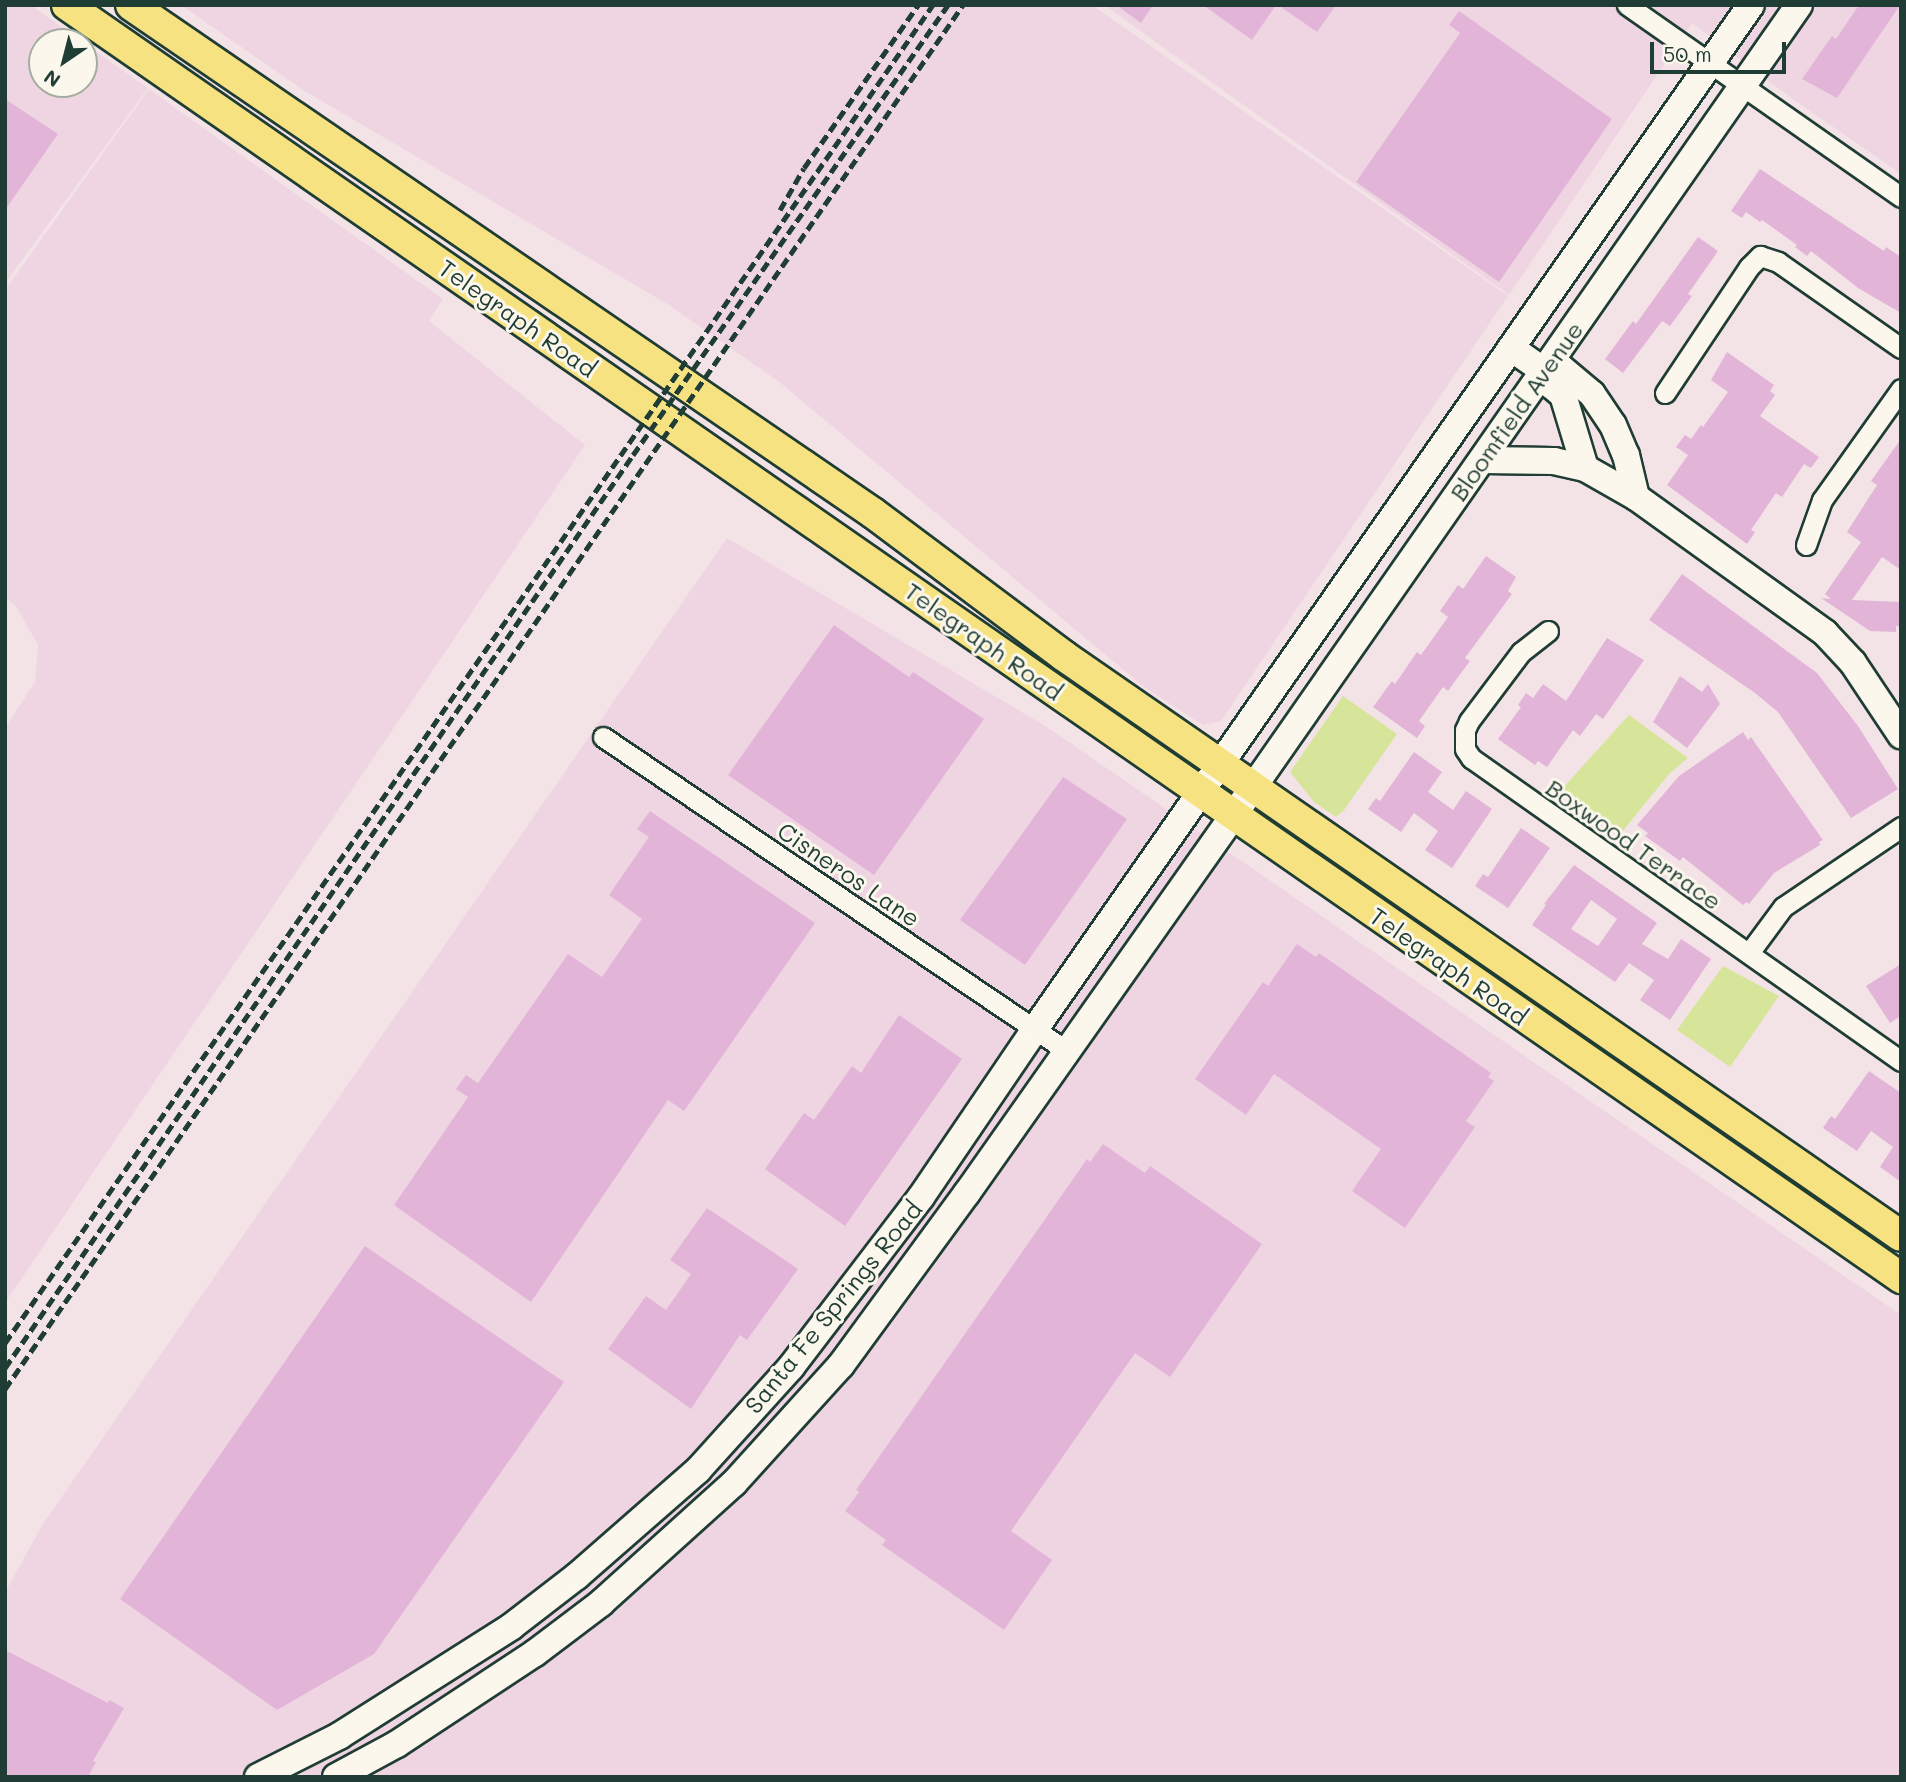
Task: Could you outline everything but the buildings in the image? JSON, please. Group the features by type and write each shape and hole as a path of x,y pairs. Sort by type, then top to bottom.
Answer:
{"main road":[{"name":"Telegraph Road","path":"67,5 1233,817 1901,1278"},
{"name":"Telegraph Road","path":"131,5 873,513 1063,656 1901,1236"},
{"name":"Bloomfield Avenue","path":"1220,765 1751,5"},
{"name":"Bloomfield Avenue","path":"1233,817 1799,5"},
{"path":"1511,348 1544,371 1551,385 1563,395 1585,468"},
{"path":"1544,371 1561,368 1592,394 1613,425 1626,455 1636,497"},
{"path":"1483,460 1554,461 1585,468 1636,497 1825,633 1853,663 1901,735"},
{"name":"Santa Fe Springs Road","path":"258,1777 339,1736 512,1626 577,1576 698,1470 791,1367 869,1269 1220,765"},
{"name":"Santa Fe Springs Road","path":"336,1777 397,1744 535,1653 610,1595 734,1483 841,1365 1233,817"}],"street":[{"path":"1627,5 1901,197"},
{"path":"1665,393 1749,267 1760,256 1778,262 1901,348"},
{"path":"1806,545 1822,500 1901,389"},
{"name":"Boxwood Terrace","path":"1548,631 1521,652 1469,721 1465,730 1465,750 1471,758 1901,1061"},
{"name":"Cisneros Lane","path":"603,737 1067,1051"},
{"path":"1749,953 1783,907 1901,827"}],"shaded area":[{"path":"5,5 31,5 63,28 28,28 28,98 98,98 98,53 148,88 5,283"},
{"path":"181,5 1092,5 1508,296 1221,721 1203,725 1144,687 778,381 669,305 303,90"},
{"path":"1104,5 1901,5 1901,174 1794,100 1692,23 1509,295"},
{"path":"149,89 443,299 429,321 585,445 5,1303 5,728 35,682 38,645 16,606 5,598 5,290"},
{"path":"727,538 1047,727 1901,1315 1901,1777 5,1777 5,1592 43,1524"}],"green space":[{"path":"1343,696 1397,734 1344,810 1336,817 1314,802 1290,772"},
{"path":"1629,715 1688,758 1670,773 1621,833 1561,790"},
{"path":"1723,966 1779,996 1730,1067 1677,1030"}],"railway":[{"path":"780,210 804,168 918,5"},
{"path":"5,1343 933,5"},
{"path":"5,1368 633,455 948,5"},
{"path":"5,1389 963,5"}]}
